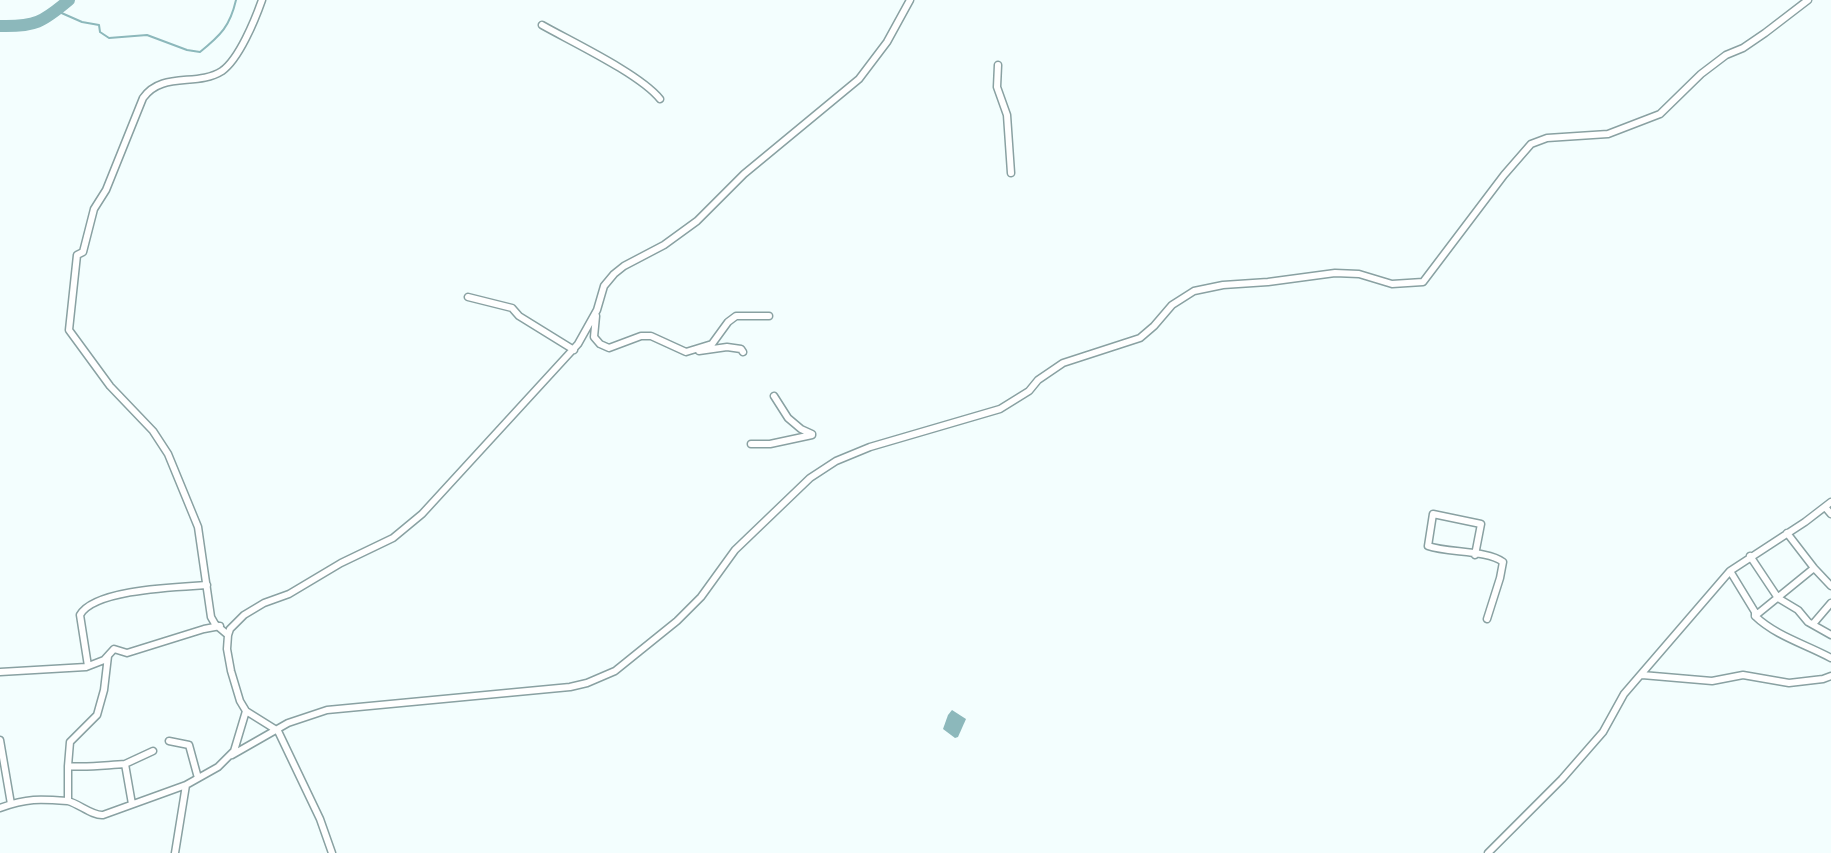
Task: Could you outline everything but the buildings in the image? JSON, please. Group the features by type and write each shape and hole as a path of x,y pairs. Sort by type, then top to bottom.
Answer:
{"street":[{"path":"228,635 220,626 215,624 211,616 198,527 168,454 152,431 110,386 77,344 69,330 72,316 71,299 77,272 77,255 83,252 94,209 106,190 143,98 149,90 160,84 174,80 207,78 222,71 235,56 262,0"},
{"path":"769,316 736,316 728,322 712,344 686,352 651,336 641,336 609,348 600,344 594,337 597,310 604,286 614,274 624,266 664,245 697,221 744,174 859,79 887,42 910,0"},
{"path":"0,808 27,800 68,801 100,816 186,785 218,767 232,755 276,729 328,710 570,687 600,679 615,671 678,621 701,597 735,550 810,478 836,461 870,447 1000,409 1029,391 1038,380 1063,363 1140,338 1154,326 1177,300 1198,289 1335,273 1359,274 1392,284 1423,282 1492,189 1531,144 1547,138 1608,134 1660,114 1701,74 1726,55 1743,48 1765,33 1808,0"},
{"path":"542,25 621,70 655,92 660,99"},
{"path":"998,65 997,87 1008,115 1011,173"},
{"path":"468,297 512,308 526,321 574,350"},
{"path":"332,853 317,812 276,729 246,711 235,689 227,649 230,628 244,615 264,603 289,594 341,563 393,538 404,530 442,494 473,456 525,405 574,350 597,310"},
{"path":"693,350 727,347 741,349 743,352"},
{"path":"751,444 770,444 812,435 788,418 774,396"},
{"path":"1488,853 1562,778 1604,732 1621,698 1730,571 1831,502"},
{"path":"1825,507 1831,514"},
{"path":"1475,555 1481,524 1433,514 1428,546 1475,555 1496,558 1503,562 1487,619"},
{"path":"1787,533 1814,568 1831,586"},
{"path":"1750,556 1778,598 1831,635"},
{"path":"1755,616 1814,568"},
{"path":"1730,571 1755,612 1755,616 1773,630 1831,658"},
{"path":"88,666 80,615 83,610 103,598 152,589 207,585"},
{"path":"1813,624 1831,603"},
{"path":"0,672 88,666 104,660 114,649 127,653 204,629 220,626"},
{"path":"68,801 68,766 72,740 91,723 97,714 104,690 108,656"},
{"path":"1642,675 1709,681 1743,675 1789,682 1823,679 1831,676"},
{"path":"232,755 246,711"},
{"path":"0,740 11,804"},
{"path":"169,741 189,746 198,778"},
{"path":"68,766 86,768 97,765 126,764 153,751"},
{"path":"126,764 132,804"},
{"path":"175,853 186,785"}],"water":[{"path":"952,710 966,719 958,737 955,738 943,729"}],"waterway":[{"path":"0,26 38,22 69,0"},
{"path":"57,11 82,22 99,25 100,32 109,38 147,35 187,50 200,52 224,29 231,17 236,0"}]}
